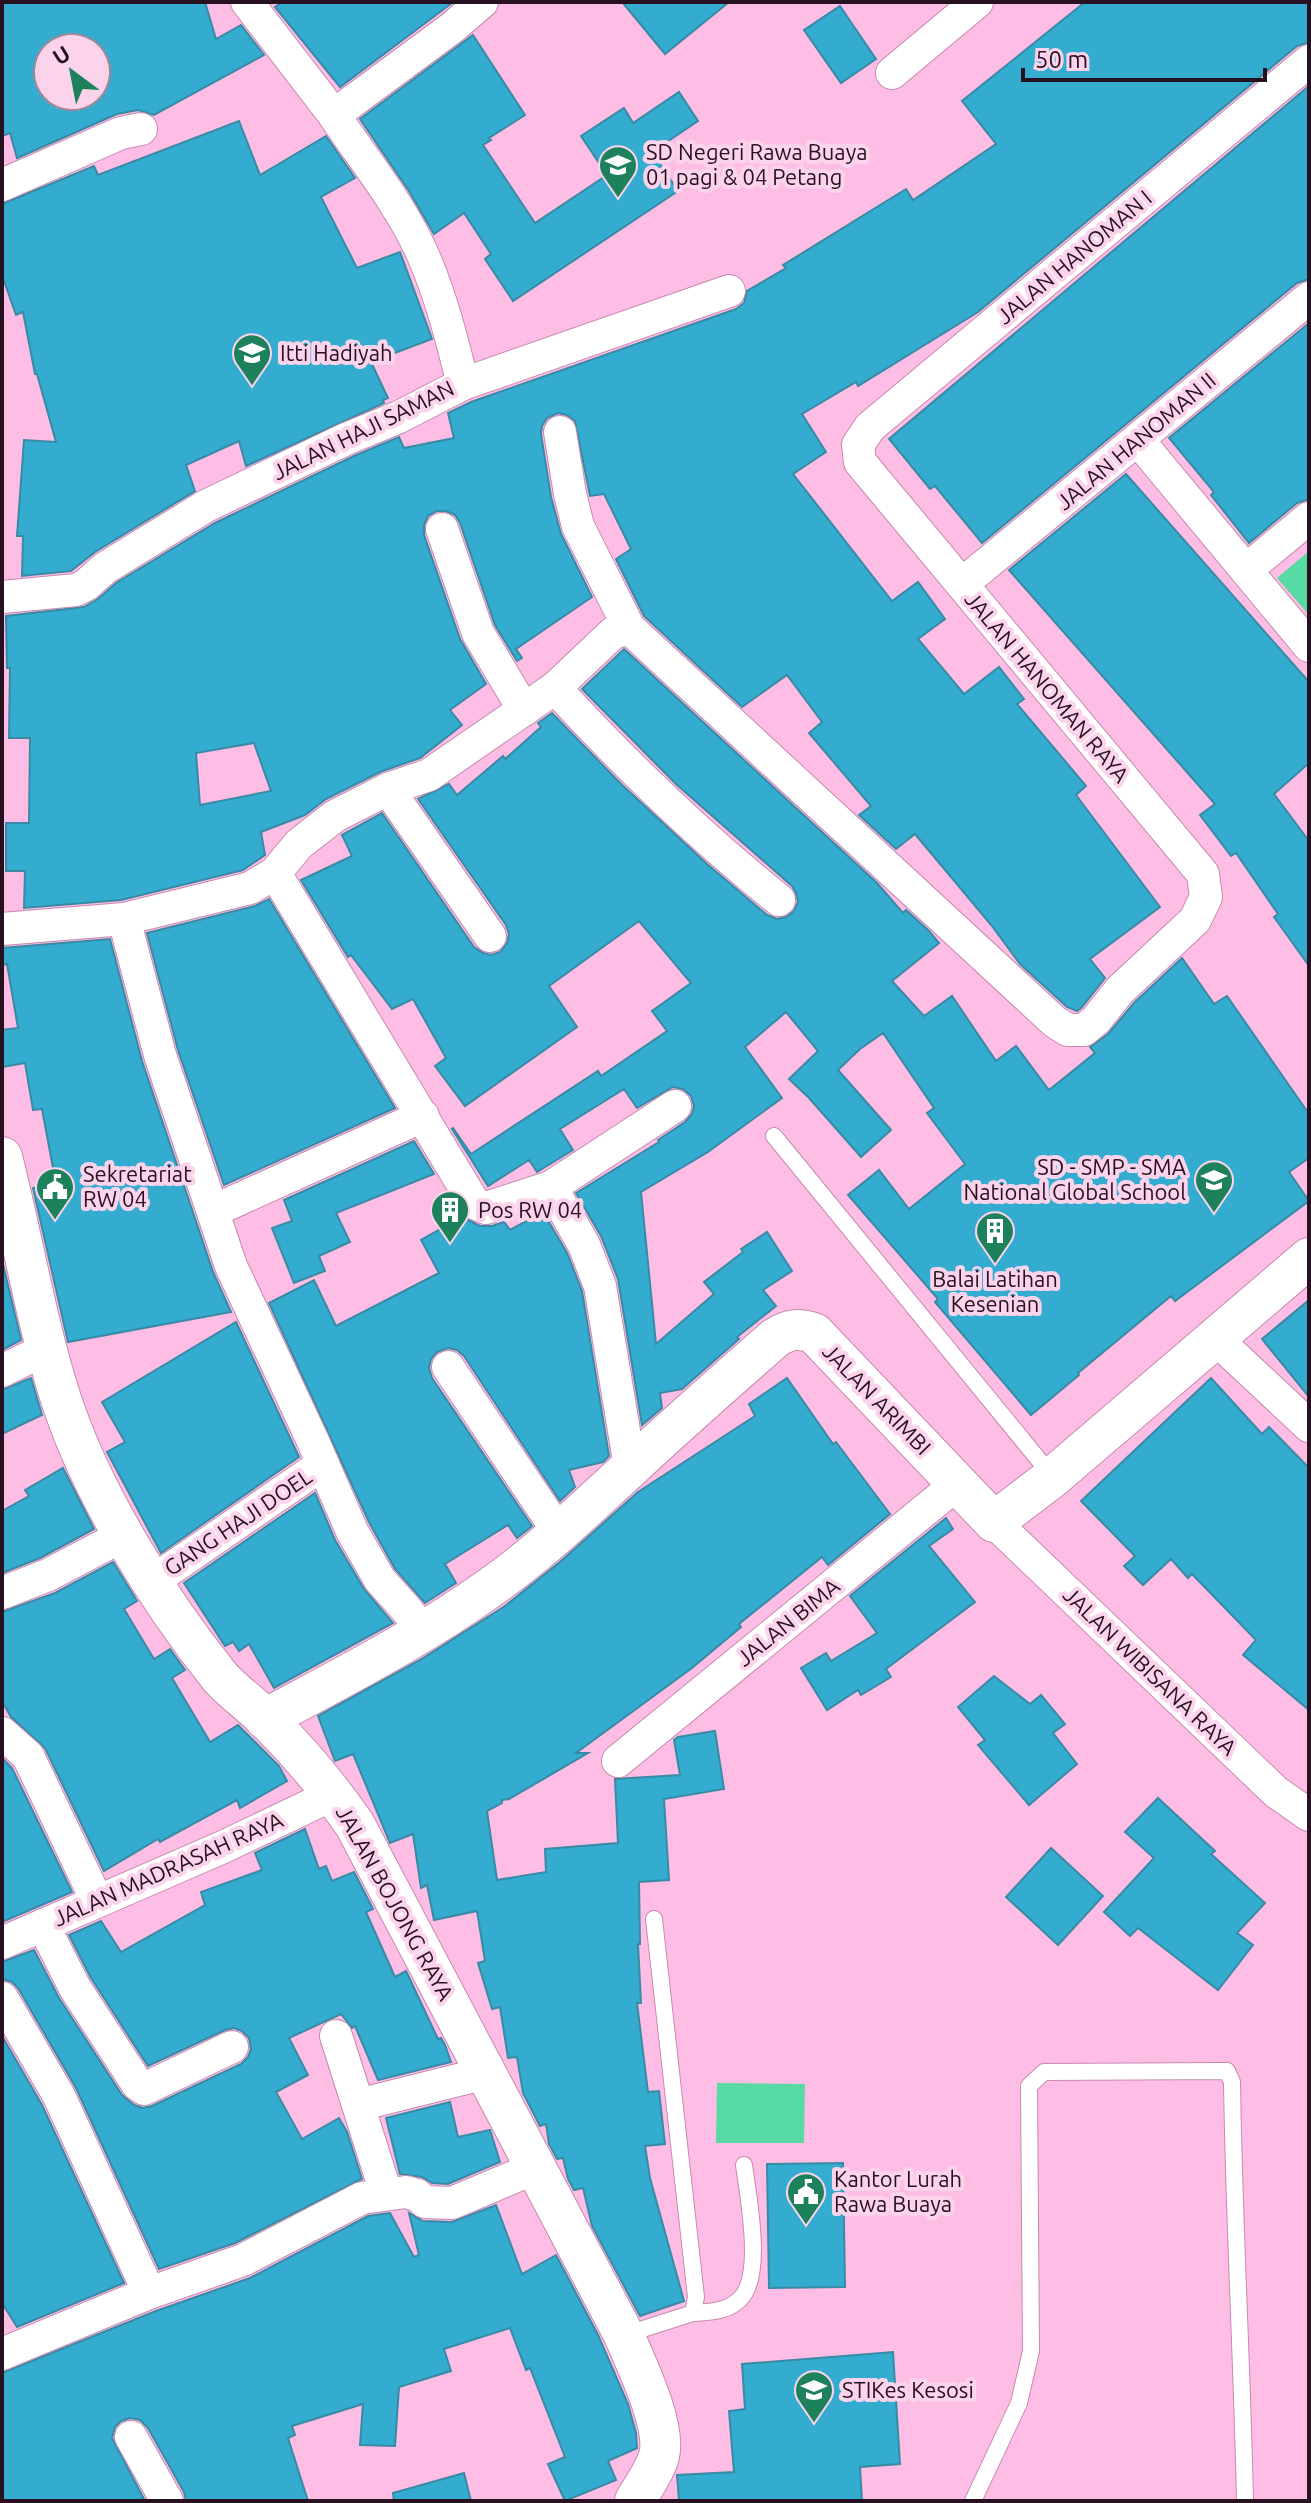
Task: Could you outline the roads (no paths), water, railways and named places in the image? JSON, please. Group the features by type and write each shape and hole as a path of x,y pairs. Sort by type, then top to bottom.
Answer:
{"street":[{"name":"JALAN HAJI SAMAN","path":"2,597 76,590 105,568 206,506 463,384 448,323 423,253 334,115 247,2"},
{"path":"892,73 977,2"},
{"path":"334,115 475,4"},
{"name":"JALAN HANOMAN I","path":"860,462 858,445 870,427 1309,61"},
{"path":"2,185 121,133 141,129"},
{"path":"463,384 729,291"},
{"name":"JALAN HANOMAN II","path":"962,584 1309,298"},
{"path":"2,929 124,919 250,888 275,873 299,844 335,816 388,789 429,775 555,688 613,633 629,628 578,526 560,432"},
{"path":"1138,440 1309,646"},
{"name":"JALAN HANOMAN RAYA","path":"629,628 1055,1022 1068,1030 1084,1030 1120,990 1195,920 1206,897 1203,874 860,462"},
{"path":"1246,570 1309,518"},
{"path":"442,529 478,633 524,710"},
{"path":"555,688 606,743 704,838 779,900"},
{"path":"388,789 490,936"},
{"path":"275,873 474,1203 486,1208 551,1187 675,1106"},
{"path":"124,919 160,1055 231,1266 369,1563 423,1632"},
{"path":"213,1211 423,1116"},
{"name":"JALAN BOJONG RAYA","path":"2,1157 60,1394 84,1457 124,1535 174,1615 222,1680 265,1719 334,1794 355,1825 624,2335 650,2396 658,2425 660,2455 635,2501"},
{"path":"551,1187 584,1245 600,1286 630,1467"},
{"path":"994,1522 1053,1477 1309,1258"},
{"name":"JALAN ARIMBI","path":"265,1719 349,1676 492,1586 560,1534 630,1467 786,1331 800,1328 814,1333 994,1522"},
{"path":"1216,1339 1309,1426"},
{"path":"2,1371 48,1348"},
{"path":"448,1367 560,1534"},
{"name":"GANG HAJI DOEL","path":"153,1581 323,1464"},
{"name":"JALAN BIMA","path":"618,1761 957,1484"},
{"name":"JALAN WIBISANA RAYA","path":"994,1522 1276,1792 1309,1815"},
{"path":"2,1593 48,1575 124,1535"},
{"path":"2,1733 28,1756 97,1901"},
{"name":"JALAN MADRASAH RAYA","path":"2,1943 223,1847 334,1794"},
{"path":"43,1925 81,1998 138,2085 144,2089 232,2047"},
{"path":"2,1998 59,2096 149,2293"},
{"path":"336,2036 386,2193"},
{"path":"358,2105 486,2073"},
{"path":"2,2354 149,2293 243,2260 362,2198 406,2192 417,2195 425,2202 452,2203 535,2168"},
{"path":"131,2437 167,2501"}],"lane":[{"path":"774,1136 1053,1477"},
{"path":"654,1919 694,2270 696,2297 693,2313"},
{"path":"973,2501 1019,2403 1031,2351 1029,2086 1044,2072 1105,2071 1227,2071 1232,2082 1245,2501"},
{"path":"624,2335 693,2313 715,2311 730,2306 742,2297 752,2276 744,2165"}],"place":[{"name":"SD Negeri Rawa Buaya 01 pagi & 04 Petang","path":"618,199"},
{"name":"Itti Hadiyah","path":"252,387"},
{"name":"SD - SMP - SMA National Global School","path":"1214,1214"},
{"name":"Sekretariat RW 04","path":"55,1221"},
{"name":"Pos RW 04","path":"450,1244"},
{"name":"Balai Latihan Kesenian","path":"995,1265"},
{"name":"Kantor Lurah Rawa Buaya","path":"806,2226"},
{"name":"STIKes Kesosi","path":"814,2424"}]}
